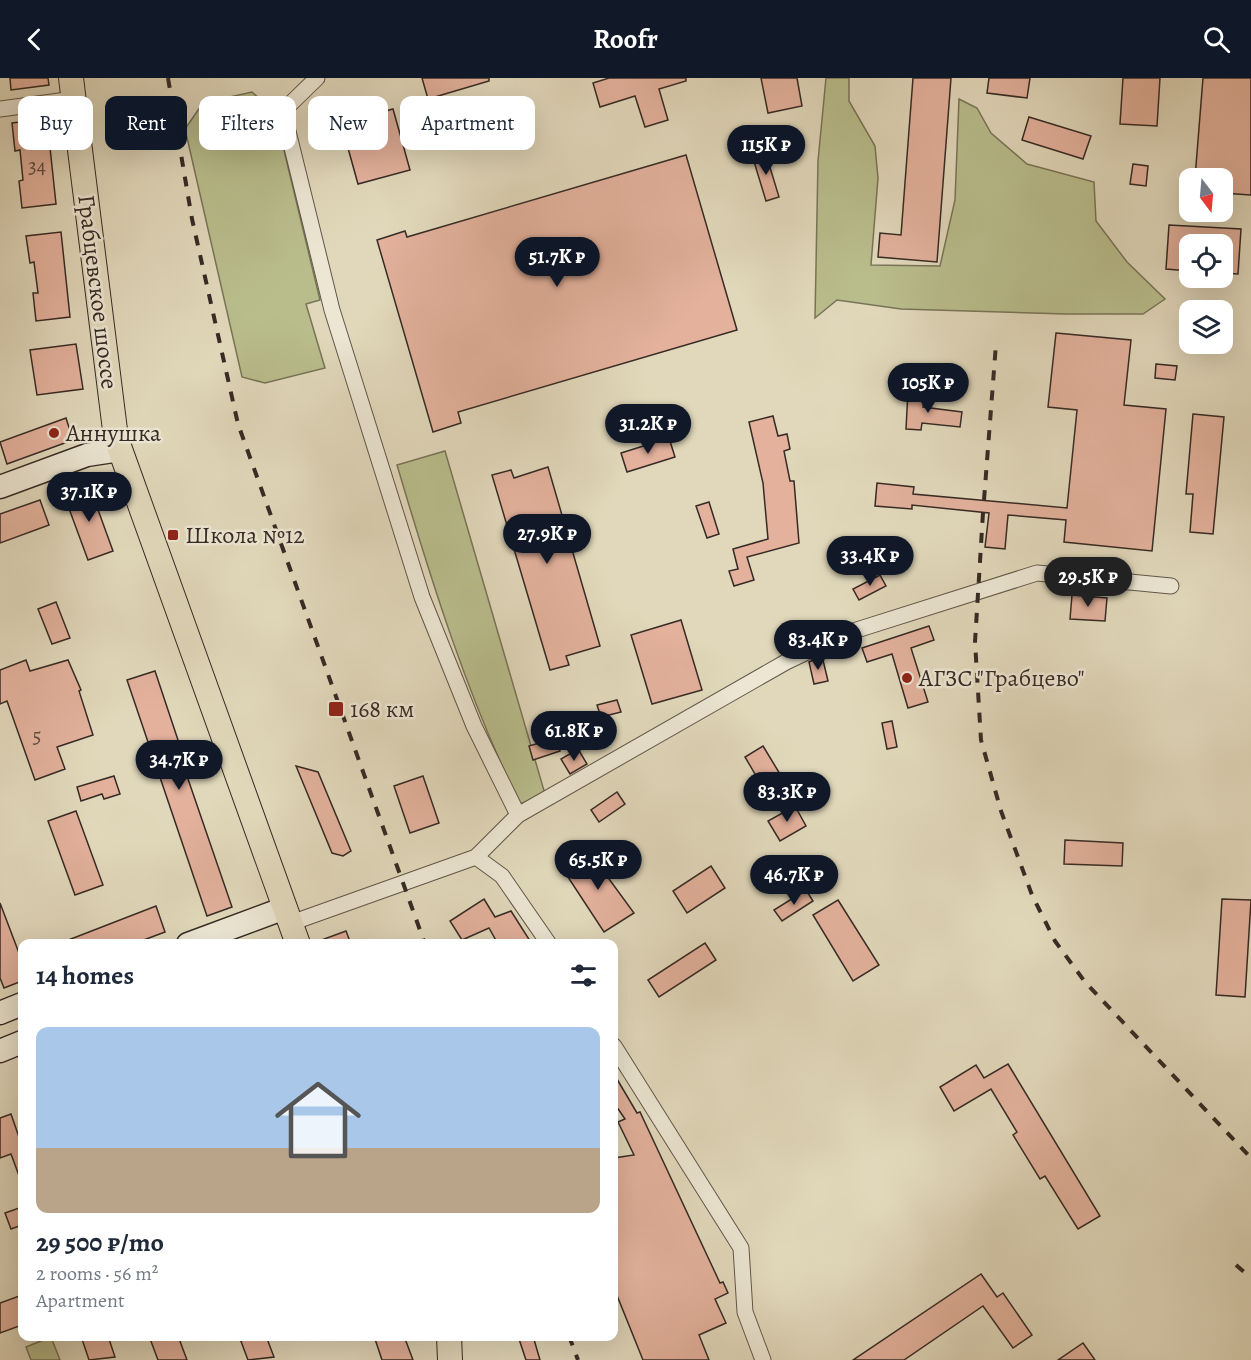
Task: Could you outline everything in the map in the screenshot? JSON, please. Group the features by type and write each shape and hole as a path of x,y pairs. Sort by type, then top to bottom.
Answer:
{"main road":[{"name":"Грабцевское шоссе","path":"72,88 120,450 292,932"},
{"path":"448,1341 450,1360"}],"street":[{"path":"317,78 283,111 332,310 422,597 474,726 518,815"},
{"path":"0,109 72,88"},
{"path":"0,487 87,455 120,450"},
{"path":"231,939 292,932 476,857 518,815 786,662 844,634 1037,573 1171,586"},
{"path":"476,857 502,876 546,939"},
{"path":"0,1013 18,1006"},
{"path":"0,1051 18,1044"},
{"path":"618,1052 741,1248 745,1312 763,1360"}],"green space":[{"path":"826,78 849,78 849,101 875,146 878,178 871,265 940,266 955,200 959,99 977,108 991,133 1027,164 1094,182 1096,221 1127,262 1165,299 1143,314 901,309 837,300 815,318 818,161"},
{"path":"252,92 256,96 234,96"},
{"path":"199,109 199,150 284,150 320,300 306,304 325,368 265,383 242,377 187,138 187,126"},
{"path":"445,451 545,794 520,804 483,722 451,637 397,465"},
{"path":"41,1341 53,1341 60,1360 31,1360 26,1347"}],"building":[{"path":"10,78 48,78 49,85 11,90"},
{"path":"422,78 489,78 489,81 438,96 427,96"},
{"path":"609,78 686,78 686,81 659,89 668,120 645,127 635,96 600,107 593,83"},
{"path":"761,78 797,78 802,106 768,113"},
{"path":"913,78 951,78 937,262 878,257 880,233 901,235"},
{"path":"989,78 1030,78 1027,98 987,93"},
{"path":"1123,78 1160,78 1157,126 1120,124"},
{"path":"1203,78 1251,78 1251,195 1233,194 1233,168 1196,168"},
{"path":"393,109 400,134 400,150 404,150 410,170 358,184 349,150 388,150 388,110"},
{"path":"1029,117 1091,136 1083,159 1022,140"},
{"path":"18,122 18,150 20,150 15,151 12,123"},
{"path":"20,150 50,150 56,204 22,208 19,181 23,180"},
{"path":"765,151 779,197 766,201 752,155"},
{"path":"686,155 737,330 458,412 461,423 433,432 377,240 405,231 407,237"},
{"path":"1133,164 1148,166 1146,186 1130,184"},
{"path":"1169,225 1241,229 1238,274 1233,274 1233,234 1179,234 1179,270 1166,269"},
{"path":"61,232 70,317 36,321 33,293 38,293 34,262 30,263 26,236"},
{"path":"1056,333 1131,340 1124,405 1166,409 1152,551 1064,542 1066,520 1008,515 1005,549 985,547 989,513 912,505 912,509 875,506 877,483 914,487 913,494 1067,508 1077,410 1048,407"},
{"path":"76,344 83,389 37,395 30,350"},
{"path":"1156,364 1177,366 1175,380 1155,378"},
{"path":"908,391 924,392 923,407 962,412 960,427 922,423 921,430 906,429"},
{"path":"1193,414 1224,417 1213,534 1190,532 1193,494 1186,494"},
{"path":"773,416 778,436 787,434 790,449 784,451 790,481 794,481 799,543 747,557 754,580 734,586 729,571 738,569 733,549 768,539 763,483 749,422"},
{"path":"66,418 73,440 7,464 0,442"},
{"path":"669,438 675,457 627,472 621,453"},
{"path":"548,467 600,646 566,656 569,665 550,670 492,475 511,470 514,478"},
{"path":"89,485 113,551 88,560 64,495"},
{"path":"40,500 49,525 0,543 0,514"},
{"path":"709,502 719,534 707,538 696,506"},
{"path":"880,575 886,586 859,600 853,589"},
{"path":"1072,595 1107,598 1105,621 1070,619"},
{"path":"56,602 70,638 52,644 38,609"},
{"path":"681,620 702,690 652,704 631,635"},
{"path":"929,626 934,640 911,648 928,702 908,708 892,654 867,662 862,648"},
{"path":"822,656 828,681 814,684 809,662"},
{"path":"26,660 30,671 68,660 81,690 79,691 93,735 57,747 65,769 35,780 7,701 0,704 0,670"},
{"path":"155,671 180,746 177,747 232,907 207,916 127,680"},
{"path":"617,700 621,712 601,717 597,705"},
{"path":"892,721 897,747 887,749 882,723"},
{"path":"556,738 560,751 533,760 529,746"},
{"path":"763,746 783,779 765,791 745,757"},
{"path":"578,749 587,764 570,774 561,759"},
{"path":"296,766 318,772 351,851 343,856 332,853"},
{"path":"114,776 120,794 104,799 102,794 81,801 77,787"},
{"path":"423,776 439,823 410,833 394,786"},
{"path":"617,792 625,804 599,822 591,810"},
{"path":"795,806 806,826 780,841 768,821"},
{"path":"76,811 103,885 75,895 48,821"},
{"path":"1065,840 1123,843 1122,866 1064,864"},
{"path":"592,849 603,867 601,868 634,913 604,932 562,868"},
{"path":"711,866 725,888 687,913 673,891"},
{"path":"806,890 813,901 782,921 774,910"},
{"path":"484,899 495,917 511,911 529,939 495,939 489,928 461,939 450,921"},
{"path":"1222,899 1251,900 1245,997 1216,995"},
{"path":"838,900 879,965 853,981 813,915"},
{"path":"0,903 18,950 18,983 4,988 0,978"},
{"path":"156,906 165,932 146,939 71,939"},
{"path":"346,931 349,939 324,939"},
{"path":"705,943 716,960 659,997 648,980"},
{"path":"1008,1064 1100,1216 1078,1229 1045,1176 1040,1179 1013,1135 1017,1132 991,1089 954,1111 940,1087 976,1065 984,1078"},
{"path":"618,1081 637,1113 640,1112 720,1283 723,1282 728,1293 715,1299 726,1323 699,1335 709,1360 643,1360 618,1298 618,1157 634,1155 618,1122 625,1119 618,1109"},
{"path":"11,1114 18,1134 18,1173 11,1154 0,1158 0,1118"},
{"path":"18,1208 18,1226 11,1229 5,1213"},
{"path":"981,1274 997,1297 1003,1293 1032,1335 1013,1348 983,1306 904,1360 853,1360"},
{"path":"18,1296 18,1326 0,1333 0,1303"},
{"path":"83,1341 110,1341 115,1357 89,1360"},
{"path":"151,1341 180,1341 187,1360 158,1360"},
{"path":"241,1341 268,1341 274,1357 248,1360"},
{"path":"376,1341 406,1341 413,1360 382,1360"},
{"path":"520,1341 534,1341 540,1360 526,1360"},
{"path":"1083,1343 1095,1360 1058,1360"}],"railway":[{"path":"168,78 192,219 238,424 423,939"},
{"path":"984,500 996,344"},
{"path":"983,513 975,642 981,740 1001,811 1032,895 1055,941 1085,982 1251,1158"},
{"path":"1236,1265 1251,1278"},
{"path":"571,1341 578,1360"}],"place":[{"name":"Аннушка","path":"54,433"},
{"name":"Школа №12","path":"173,535"},
{"name":"АГЗС \"Грабцево\"","path":"907,678"},
{"name":"168 км","path":"336,709"}]}
